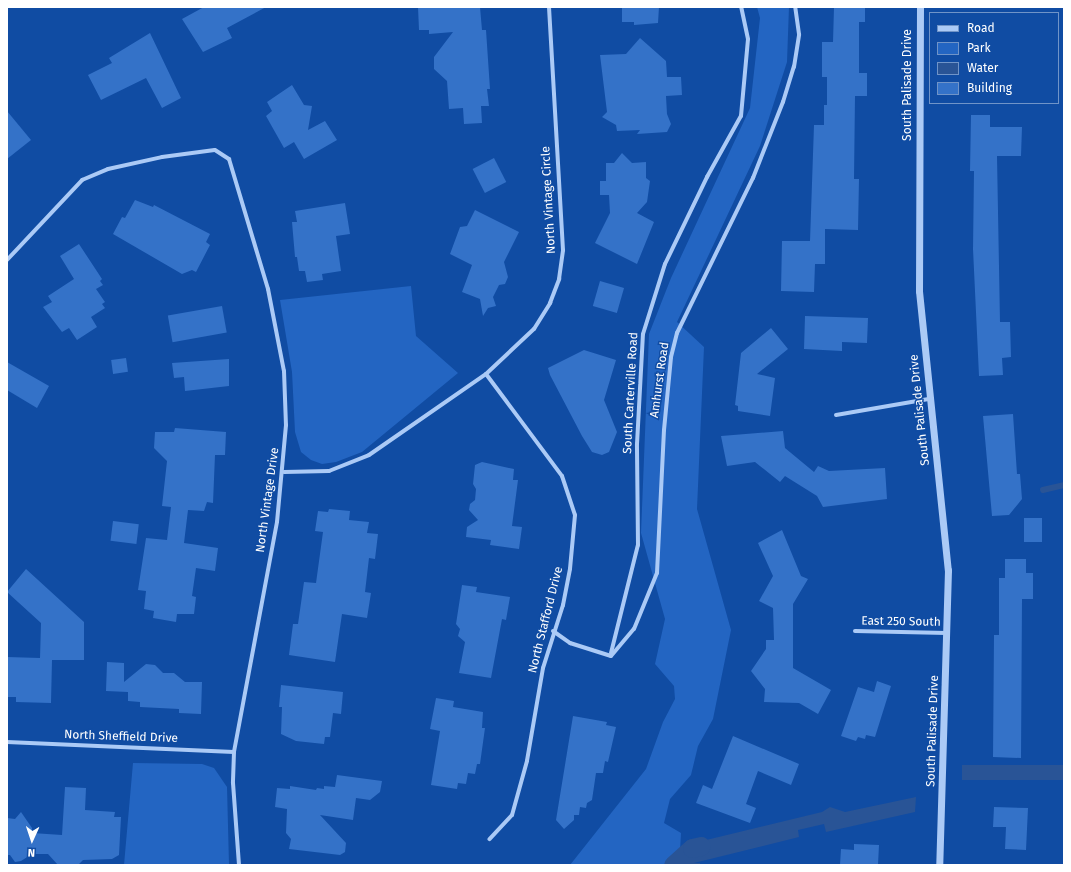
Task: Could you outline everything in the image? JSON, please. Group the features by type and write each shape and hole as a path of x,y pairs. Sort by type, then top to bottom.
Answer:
{"street":[{"name":"North Vintage Circle","path":"284,472 329,471 369,455 486,374 534,329 550,304 559,279 563,250 549,7"},
{"name":"South Carterville Road","path":"610,656 638,545 637,444 642,334 666,264 708,177 741,116 748,39 741,7"},
{"name":"Amhurst Road","path":"610,656 634,629 657,573 664,430 671,357 677,333 753,178 783,102 794,68 799,34 795,7"},
{"name":"South Palisade Drive","path":"920,7 919,276 929,399 948,570 948,633 939,865"},
{"name":"North Vintage Drive","path":"7,260 82,180 108,169 162,157 215,150 229,159 268,289 284,371 286,425 284,472 277,522 234,752 233,784 239,865"},
{"name":"North Stafford Drive","path":"486,374 562,476 574,515 570,569 563,605 553,631 543,668 527,761 512,815 490,839"},
{"path":"836,415 929,399"},
{"path":"553,631 570,643 610,656"},
{"name":"East 250 South","path":"855,631 948,633"},
{"name":"North Sheffield Drive","path":"7,742 234,752"}],"green space":[{"path":"757,7 789,7 787,62 760,146 677,322 704,347 697,509 731,630 713,719 698,746 691,775 670,799 664,823 681,833 680,851 665,865 570,865 646,769 663,722 675,699 674,686 655,664 665,619 641,533 649,334 671,278 750,108 760,18"},
{"path":"411,286 416,336 458,373 362,452 336,462 322,464 311,460 301,452 295,432 292,372 280,300"},
{"path":"133,763 202,764 214,768 227,787 229,865 124,865"}],"water":[{"path":"962,765 1064,765 1064,780 962,780"},
{"path":"916,797 915,812 826,832 824,824 798,830 799,837 694,863 700,863 700,865 680,865 680,851 698,842 822,812 830,807 845,812"}],"building":[{"path":"204,7 266,7 227,28 232,38 203,52 182,19"},
{"path":"418,7 480,7 482,30 486,30 490,89 487,89 489,106 481,106 482,123 464,124 463,108 449,109 447,81 434,69 434,57 453,32 429,34 429,30 419,30"},
{"path":"622,7 659,7 658,23 634,25 634,22 622,22"},
{"path":"834,7 865,7 865,22 859,22 859,73 867,73 867,96 855,96 854,179 859,179 858,230 825,229 825,264 815,264 814,292 781,291 782,241 810,241 814,125 824,125 824,105 827,105 827,77 822,77 822,42 833,42"},
{"path":"150,33 181,98 162,108 146,78 101,100 88,75 112,63 109,58"},
{"path":"640,38 666,61 667,77 681,77 682,95 666,96 667,114 671,124 667,132 637,134 640,130 617,131 616,125 602,117 607,112 600,55 626,54"},
{"path":"292,85 304,105 312,106 308,130 325,121 337,140 304,159 294,142 284,148 266,116 272,111 267,102"},
{"path":"7,111 31,140 7,159"},
{"path":"971,115 990,115 990,127 1022,127 1021,156 997,156 1000,322 1010,322 1011,357 1002,358 1003,375 979,376 973,249 974,171 970,171"},
{"path":"622,153 632,163 646,162 646,178 650,181 647,202 637,213 654,222 637,264 595,243 610,213 609,195 600,195 600,181 606,181 606,163 614,163"},
{"path":"494,158 506,182 485,193 473,169"},
{"path":"135,200 153,207 154,205 210,234 206,242 210,245 196,272 192,270 182,274 113,234 122,217 125,218"},
{"path":"345,203 350,234 336,236 341,271 322,274 323,280 307,282 305,271 299,271 297,257 295,257 292,222 297,222 295,211"},
{"path":"475,210 519,232 504,262 508,277 505,284 499,285 493,297 496,306 488,308 483,316 480,299 462,292 472,265 450,254 460,227 467,226"},
{"path":"79,244 102,279 100,281 103,285 96,289 105,302 102,304 105,308 91,317 97,327 77,340 69,328 62,332 43,307 52,302 48,296 74,279 60,256"},
{"path":"600,281 624,288 617,313 593,306"},
{"path":"222,306 227,333 173,342 168,316"},
{"path":"805,316 868,318 867,343 842,342 842,351 804,349"},
{"path":"771,328 788,349 757,374 775,378 770,416 738,411 738,406 735,405 741,353"},
{"path":"584,350 616,360 604,400 617,432 609,452 602,455 592,452 582,436 550,375 548,368"},
{"path":"126,358 128,372 113,374 111,360"},
{"path":"229,359 229,386 185,391 184,377 174,378 172,363"},
{"path":"7,362 49,386 37,408 7,390"},
{"path":"1013,414 1017,474 1020,474 1022,499 1009,515 992,516 983,416"},
{"path":"175,428 226,432 225,455 215,455 213,503 207,502 204,511 188,510 184,543 218,548 215,571 196,568 192,596 196,597 194,614 177,614 176,622 153,618 154,611 144,609 146,591 138,590 146,538 167,540 171,507 162,506 167,461 154,448 155,432 174,432"},
{"path":"783,431 785,448 814,472 818,466 829,471 885,468 887,499 823,507 817,496 785,476 780,482 755,462 727,466 721,436"},
{"path":"482,462 514,469 513,480 518,480 512,526 522,527 519,549 490,545 491,540 466,537 467,527 478,520 469,510 470,504 475,500 476,489 473,484 475,465"},
{"path":"329,509 350,511 349,520 369,522 367,533 378,534 375,559 369,558 365,592 371,593 367,618 342,614 335,662 289,655 293,624 298,624 304,582 316,583 323,532 315,531 318,511 328,512"},
{"path":"1024,518 1042,518 1042,542 1024,542"},
{"path":"113,521 139,524 136,544 111,541"},
{"path":"782,530 801,576 808,579 793,604 793,668 831,690 818,714 799,703 764,702 765,689 751,671 766,649 766,640 774,640 773,608 759,601 773,576 758,543"},
{"path":"1005,559 1026,559 1026,573 1033,573 1033,599 1022,599 1021,758 993,757 994,635 999,635 999,578 1005,578"},
{"path":"26,569 84,622 84,660 52,660 51,703 16,702 16,697 7,697 7,657 40,658 41,623 7,592"},
{"path":"462,585 477,587 476,592 510,597 506,620 502,619 491,678 459,673 465,642 458,636 460,629 456,624"},
{"path":"107,662 124,663 124,682 146,664 155,665 163,673 174,673 185,682 202,682 201,714 179,713 179,709 140,707 140,702 128,701 128,692 106,691"},
{"path":"877,681 891,686 875,737 866,735 865,739 858,737 856,741 841,736 858,687 874,692"},
{"path":"281,685 343,692 341,714 333,713 330,737 325,737 324,744 296,741 281,734 282,707 279,707"},
{"path":"436,698 454,701 453,707 483,712 482,728 485,728 480,764 477,764 475,774 468,773 466,784 458,783 457,789 431,785 440,731 430,729"},
{"path":"573,716 607,722 606,725 616,727 608,762 605,761 603,773 596,773 592,800 587,803 586,808 580,807 579,815 574,815 574,820 564,829 556,820"},
{"path":"733,736 799,764 791,785 758,771 746,804 756,808 750,823 696,803 703,785 712,789"},
{"path":"337,775 382,781 380,792 370,800 356,798 353,820 320,815 346,843 345,852 340,855 289,849 291,839 286,833 287,809 275,807 277,788 290,789 290,786 316,790 317,788 324,789 324,786 335,787"},
{"path":"65,787 86,788 85,810 115,812 114,817 121,817 119,855 112,859 83,860 78,865 58,865 48,854 32,854 21,861 15,862 10,855 7,855 7,818 15,819 21,812 32,828 32,833 62,835"},
{"path":"994,807 1028,808 1026,850 1005,849 1006,827 993,827"},
{"path":"854,844 879,845 878,865 840,865 841,849 854,850"}],"waterway":[{"path":"1043,490 1064,485"},
{"path":"673,865 692,848 701,846"}]}
